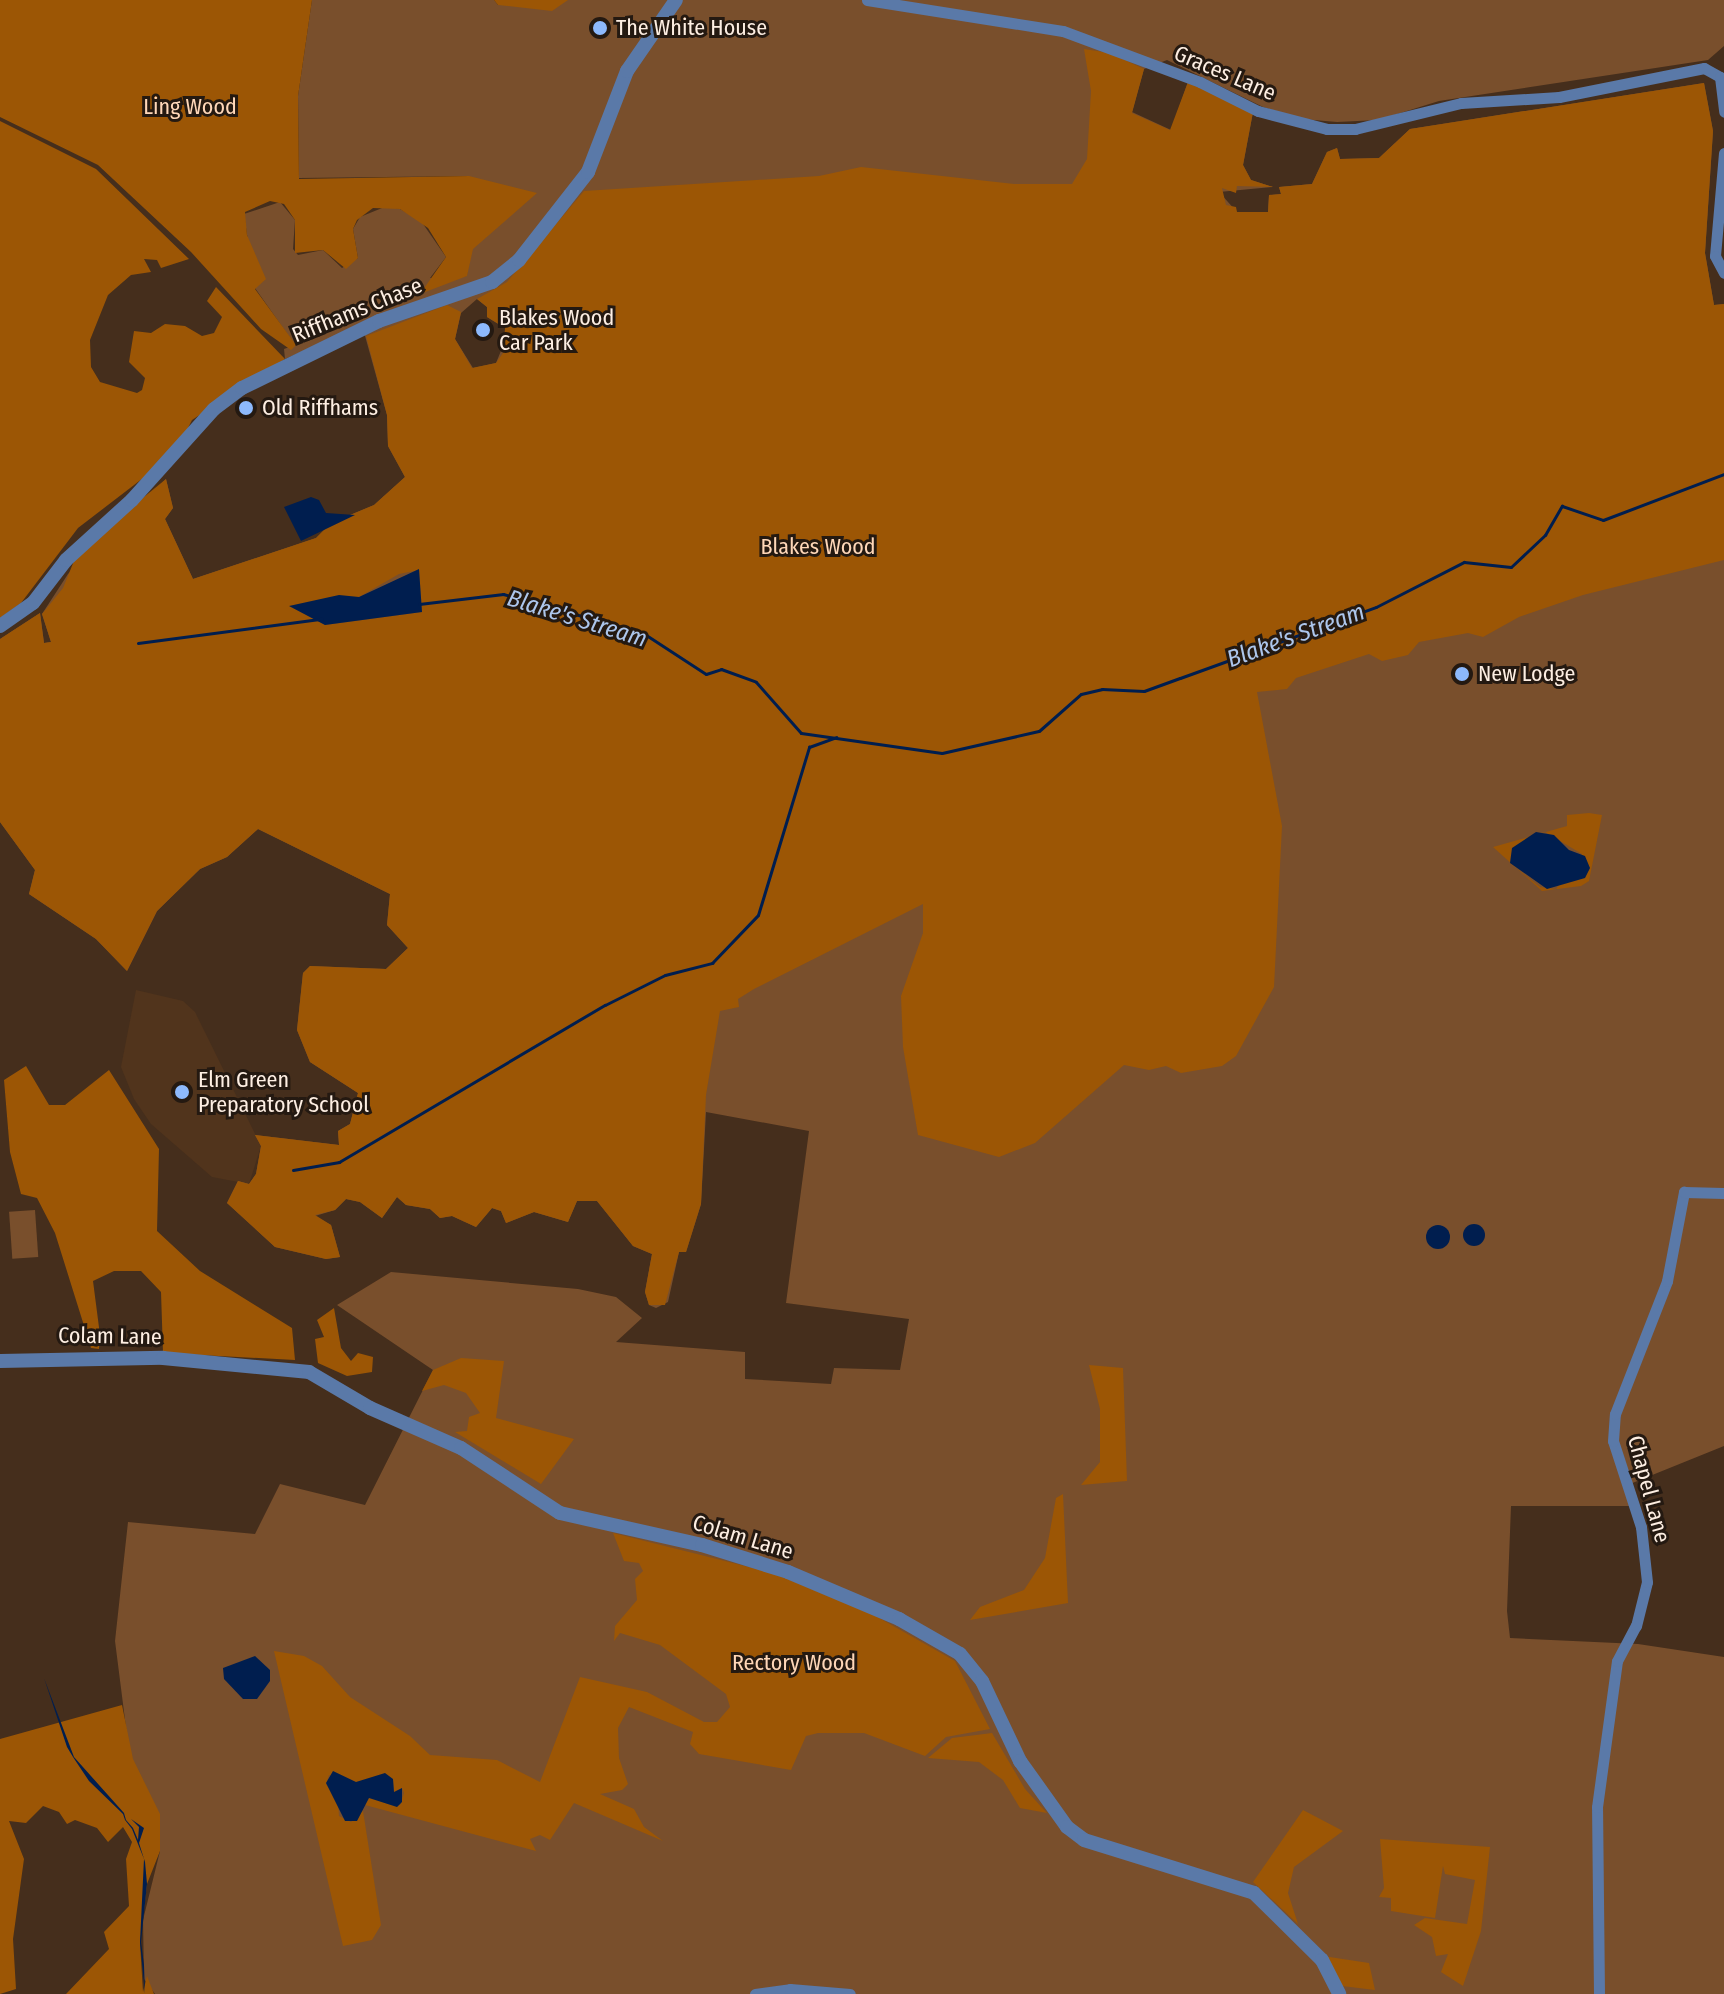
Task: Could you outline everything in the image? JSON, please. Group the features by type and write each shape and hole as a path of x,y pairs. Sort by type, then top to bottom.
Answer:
{"street":[{"name":"Riffhams Chase","path":"0,626 33,603 66,560 132,500 214,409 242,388 379,321 492,282 519,260 588,172 627,71 676,0"},
{"name":"Graces Lane","path":"867,0 1063,31 1200,82 1258,111 1327,129 1355,129 1461,103 1559,97 1713,69 1720,77 1724,112"},
{"path":"1724,153 1715,256 1724,273"},
{"name":"Chapel Lane","path":"1599,1994 1597,1807 1617,1661 1636,1626 1647,1582 1647,1556 1613,1426 1667,1281 1684,1192 1724,1193"},
{"name":"Colam Lane","path":"0,1361 163,1358 309,1372 370,1408 461,1448 560,1513 743,1558 899,1619 960,1654 975,1672 1020,1761 1067,1827 1084,1840 1254,1893 1322,1960 1339,1994"},
{"path":"755,1994 790,1989 850,1994"}],"shaded area":[{"name":"Elm Green Preparatory School","path":"136,990 183,1001 195,1012 261,1146 249,1184 212,1177 151,1124 134,1099 121,1067"}],"green space":[{"name":"Ling Wood","path":"0,0 312,0 298,96 299,179 469,176 537,193 473,249 467,276 420,294 446,257 428,228 400,209 373,208 357,220 353,229 358,258 346,269 323,250 295,253 295,220 284,204 270,201 245,212 247,235 266,279 255,289 296,345 291,350 261,329 191,252 98,165 0,117"},
{"path":"312,0 494,0 498,5 567,0 1724,0 1724,46 1708,60 1439,101 1378,120 1337,122 1302,119 1263,107 1167,60 1144,69 1132,112 1171,130 1188,82 1253,112 1243,165 1251,180 1273,187 1219,192 1237,212 1268,212 1269,195 1281,194 1279,187 1312,184 1327,152 1337,148 1340,159 1379,158 1410,129 1704,83 1713,131 1705,253 1714,305 1724,304 1724,1446 1630,1484 1639,1506 1511,1506 1507,1611 1510,1638 1638,1644 1724,1657 1724,1994 155,1994 144,1979 143,1920 160,1851 130,1759 115,1641 128,1522 255,1534 280,1484 365,1505 433,1370 337,1305 391,1272 578,1289 616,1297 642,1318 616,1342 745,1352 745,1379 831,1384 834,1368 900,1370 909,1319 786,1303 809,1131 706,1112 701,1204 686,1252 679,1252 668,1302 656,1308 649,1305 645,1292 652,1254 633,1246 597,1201 577,1201 568,1222 534,1212 506,1223 501,1211 492,1208 476,1227 452,1216 440,1218 430,1209 406,1205 397,1197 382,1218 360,1202 346,1199 335,1210 315,1216 331,1225 340,1257 326,1259 275,1247 227,1203 238,1181 249,1184 256,1174 261,1146 255,1135 339,1145 338,1131 350,1124 358,1093 310,1062 297,1030 303,973 310,966 386,969 408,948 387,925 390,894 258,829 227,857 200,869 157,911 127,971 96,939 29,894 35,870 0,822 0,639 40,613 44,643 51,642 42,614 68,574 166,479 173,508 165,519 193,579 316,538 331,523 374,505 405,477 388,446 387,415 362,325 285,359 284,349 295,345 255,288 244,214 280,202 295,220 293,249 298,255 323,250 342,268 358,258 353,229 360,217 387,206 400,209 421,221 446,257 430,278 467,276 469,176 299,178 298,96","holes":["477,299 487,307 487,317 505,328 505,341 496,363 473,368 455,339 461,313"]},
{"path":"494,0 568,0 552,11 498,5"},
{"name":"Blakes Wood","path":"1084,49 1110,53 1144,69 1132,113 1170,130 1188,82 1253,112 1243,165 1251,180 1273,187 1237,186 1236,193 1222,188 1226,205 1236,207 1237,212 1268,212 1269,195 1281,194 1279,187 1312,184 1327,152 1337,148 1340,159 1379,158 1410,129 1704,83 1713,131 1705,253 1714,305 1724,304 1724,560 1583,595 1519,617 1483,637 1468,633 1419,642 1408,655 1382,661 1369,654 1296,678 1287,689 1257,692 1282,826 1274,987 1236,1056 1222,1066 1181,1073 1166,1066 1149,1070 1124,1065 1035,1143 999,1157 918,1135 903,1047 901,996 923,933 923,904 754,989 738,999 739,1007 720,1011 706,1095 701,1204 686,1252 679,1252 665,1305 649,1305 645,1292 652,1254 633,1246 597,1201 577,1201 568,1222 534,1212 506,1223 501,1211 492,1208 476,1227 452,1216 440,1218 430,1209 406,1205 397,1197 382,1218 360,1202 346,1199 335,1210 315,1215 331,1225 340,1257 326,1259 275,1247 227,1203 238,1181 249,1184 256,1174 261,1146 255,1135 339,1145 338,1131 350,1124 358,1093 310,1062 297,1030 303,973 310,966 386,969 408,948 387,925 390,894 258,829 227,857 200,869 157,911 127,971 96,939 29,894 35,870 0,822 0,639 40,613 44,643 51,642 42,614 63,588 78,551 166,479 173,508 165,519 193,579 316,538 331,523 374,505 405,477 388,446 387,415 366,336 447,305 461,312 455,339 472,368 496,363 503,353 505,328 487,317 487,307 477,299 507,282 584,191 819,176 861,167 1014,184 1072,184 1087,159 1091,91","holes":["419,570 422,612 325,625 292,606 359,597 399,574"]},
{"path":"0,121 96,169 189,259 161,268 157,260 144,259 151,272 131,275 108,295 90,340 91,367 100,382 137,393 142,390 145,378 129,362 134,331 151,333 165,324 185,326 202,336 214,333 222,317 207,301 216,287 285,359 192,420 182,440 151,472 78,528 21,603 0,618"},
{"path":"1567,815 1602,815 1589,881 1581,886 1542,891 1518,869 1540,887 1556,889 1582,854 1545,832 1567,826"},
{"path":"1545,832 1510,863 1493,847"},
{"path":"26,1066 49,1105 65,1105 109,1070 159,1149 157,1231 200,1271 292,1328 295,1360 163,1353 161,1292 141,1271 114,1271 93,1281 100,1335 99,1349 91,1348 55,1233 37,1198 21,1194 10,1152 4,1080"},
{"path":"35,1210 38,1257 12,1259 9,1212"},
{"path":"334,1308 341,1348 351,1361 358,1353 373,1357 372,1372 347,1376 318,1363 315,1339 324,1337 317,1320"},
{"path":"461,1358 504,1361 496,1418 574,1439 541,1484 455,1432 467,1431 469,1417 480,1413 466,1393 444,1385 422,1391 433,1370"},
{"path":"1089,1365 1123,1368 1127,1481 1081,1485 1100,1462 1100,1409"},
{"path":"1063,1494 1068,1603 970,1620 980,1607 1024,1590 1045,1558 1056,1498"},
{"name":"Rectory Wood","path":"613,1533 773,1573 874,1615 955,1661 990,1729 946,1737 925,1756 864,1733 818,1733 806,1736 791,1770 699,1754 690,1744 693,1732 629,1707 618,1728 619,1758 628,1784 622,1790 600,1794 634,1809 644,1827 663,1841 574,1803 550,1840 540,1835 530,1839 536,1851 365,1805 368,1798 378,1798 400,1805 404,1793 402,1788 394,1793 393,1780 356,1782 329,1775 326,1784 338,1801 339,1816 351,1822 363,1811 381,1925 372,1940 343,1946 274,1651 304,1656 322,1666 350,1697 410,1736 430,1755 497,1760 540,1782 580,1677 647,1692 704,1722 717,1722 730,1707 726,1694 660,1645 620,1633 614,1641 615,1626 637,1600 635,1579 643,1571 639,1563 624,1561"},
{"path":"122,1705 133,1759 160,1814 160,1851 147,1884 140,1943 143,1992 147,1976 154,1994 66,1994 109,1949 104,1932 129,1906 126,1859 132,1842 123,1827 108,1842 97,1828 75,1820 67,1824 59,1812 43,1806 26,1823 9,1821 24,1859 13,1939 16,1989 0,1994 0,1739"},
{"path":"992,1733 1025,1789 1047,1813 1020,1808 1003,1780 979,1762 928,1758 952,1738"},
{"path":"1303,1810 1343,1831 1294,1867 1288,1893 1298,1924 1253,1882"},
{"path":"1380,1839 1490,1847 1481,1931 1463,1986 1441,1972 1448,1954 1436,1956 1432,1937 1414,1925 1425,1918 1467,1924 1475,1880 1445,1874 1443,1866 1435,1918 1391,1911 1391,1898 1379,1897 1384,1888"},
{"path":"1323,1956 1369,1963 1375,1990 1342,1986"}],"water":[{"path":"311,497 319,500 326,513 355,515 301,541 284,507"},
{"path":"419,569 422,612 325,625 289,606 339,595 359,597"},
{"path":"1536,832 1554,835 1569,850 1585,856 1590,868 1585,878 1547,889 1510,863 1512,848"},
{"path":"1474,1224 1482,1227 1485,1235 1482,1243 1474,1246 1466,1243 1463,1235 1466,1227"},
{"path":"1438,1225 1447,1228 1450,1237 1447,1246 1438,1249 1429,1246 1426,1237 1429,1228"},
{"path":"255,1656 270,1670 270,1681 257,1699 243,1699 224,1679 223,1668"},
{"path":"44,1678 74,1757 124,1813 138,1840 139,1827 131,1819 144,1828 139,1843 145,1862 147,1884 141,1942 145,1994 140,1942 144,1859 123,1814 89,1781 67,1747"},
{"path":"333,1771 356,1782 385,1773 393,1779 394,1792 402,1788 402,1802 397,1807 369,1798 357,1821 345,1821 326,1783"}],"waterway":[{"name":"Blake's Stream","path":"419,604 503,594 643,633 706,674 721,669 756,682 801,733 942,753 1039,731 1081,694 1102,689 1144,691 1376,607 1464,562 1511,567 1545,535 1562,506 1603,520 1724,474"},
{"name":"Blake's Stream","path":"138,643 321,619"},
{"name":"Blake's Stream","path":"293,1170 339,1162 605,1005 665,975 712,963 758,915 809,747 836,737"}],"place":[{"name":"The White House","path":"600,28"},
{"name":"Blakes Wood Car Park","path":"483,330"},
{"name":"Old Riffhams","path":"246,408"},
{"name":"New Lodge","path":"1462,674"},
{"name":"Elm Green Preparatory School","path":"182,1092"}]}
